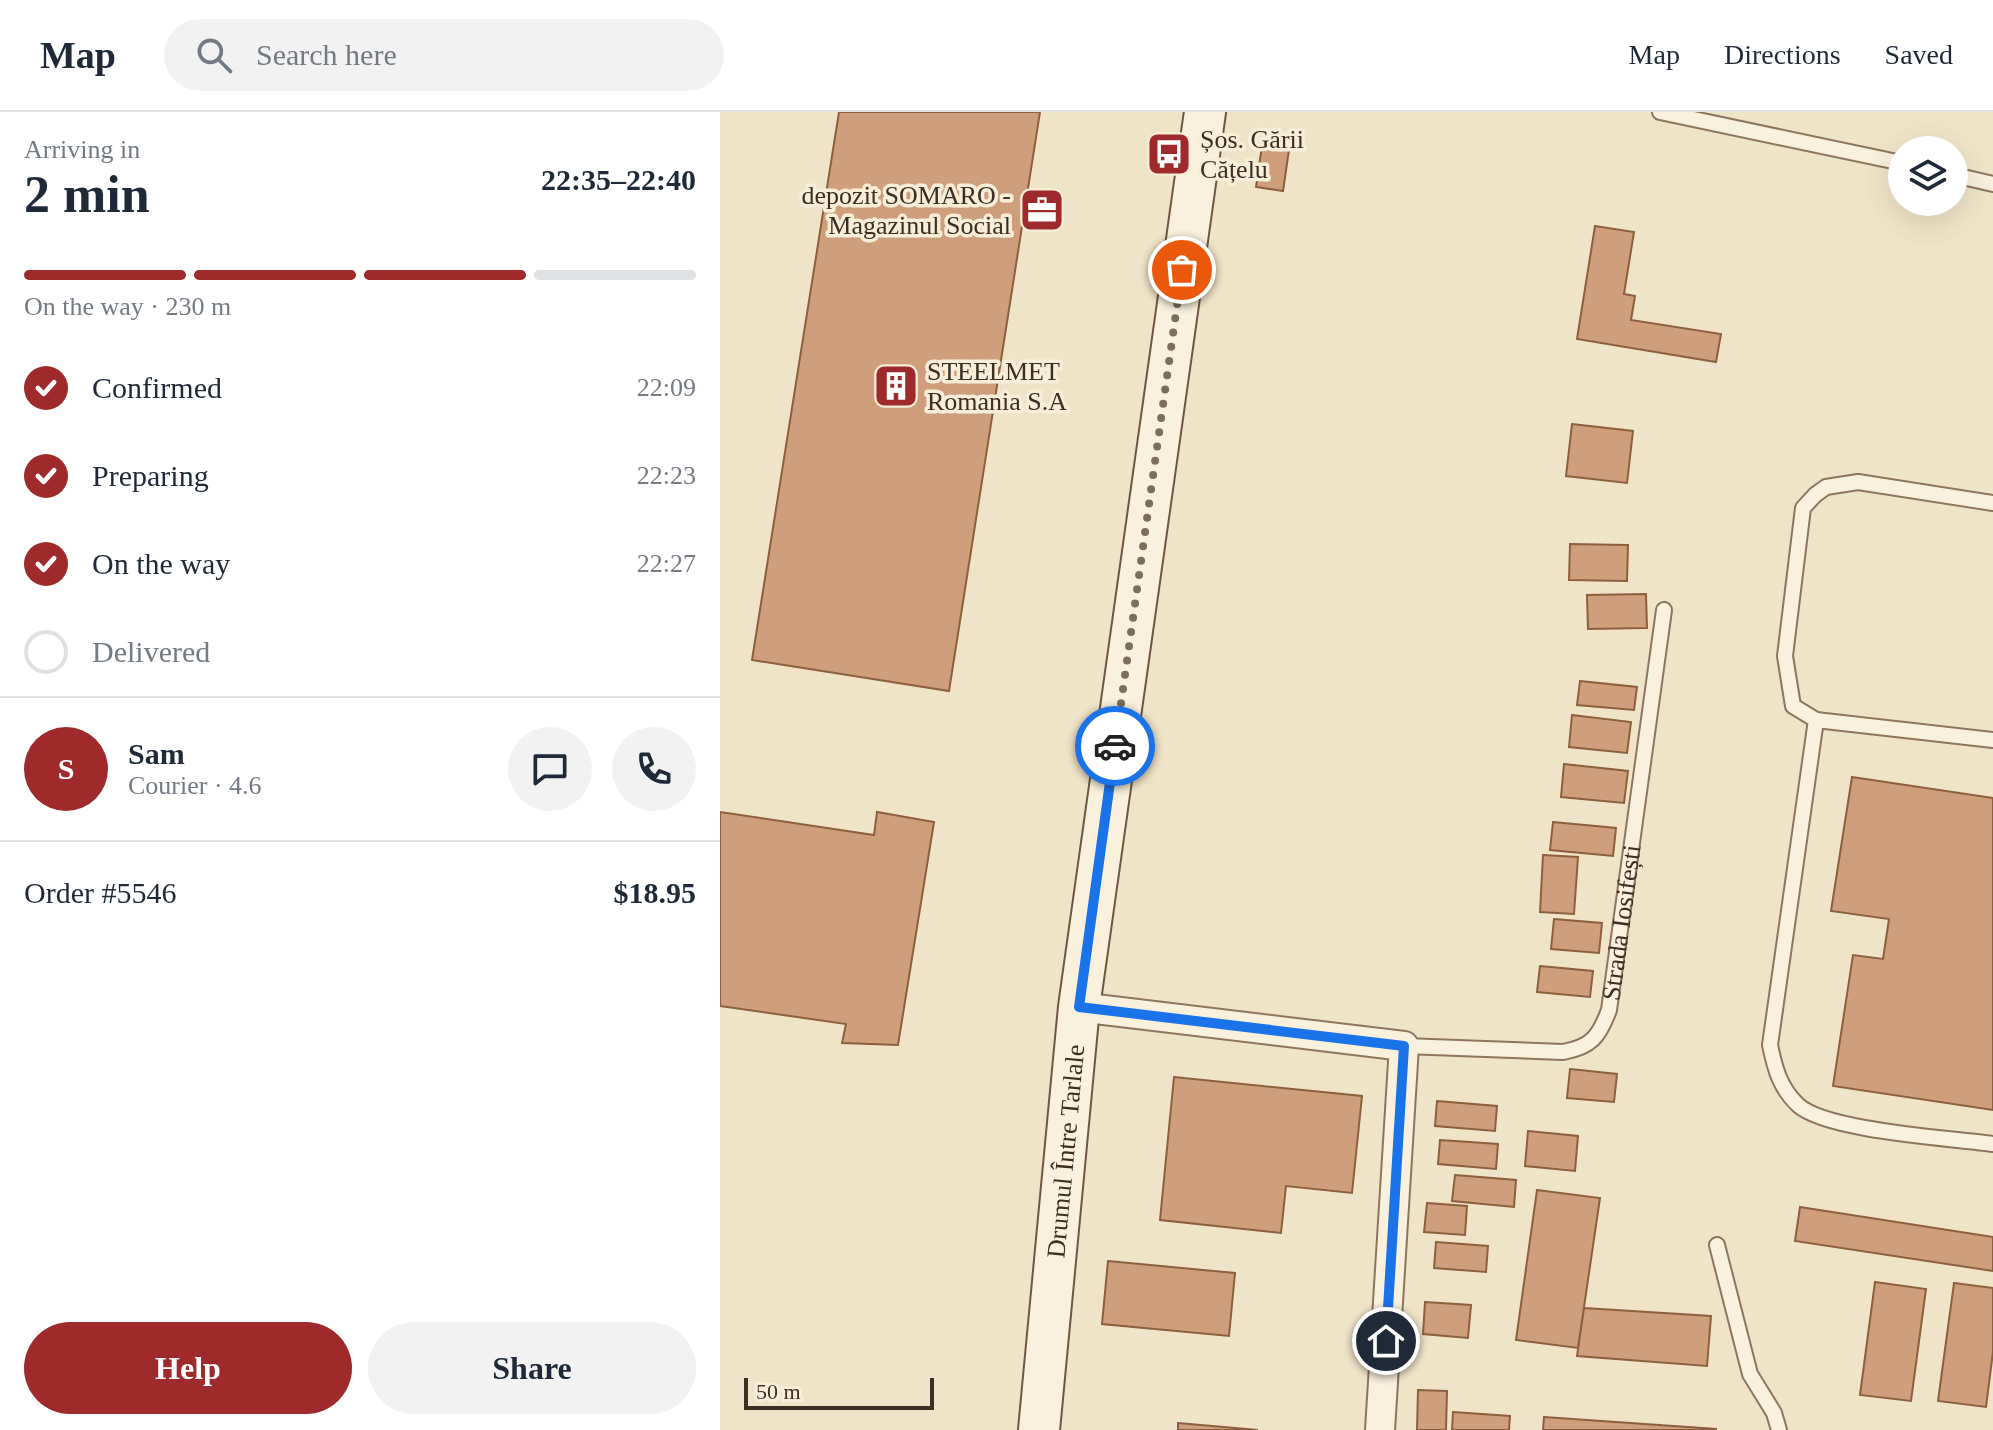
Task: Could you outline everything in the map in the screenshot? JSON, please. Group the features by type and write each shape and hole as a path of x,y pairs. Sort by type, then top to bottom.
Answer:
{"main road":[{"name":"Drumul Între Tarlale","path":"1039,1430 1079,1007 1205,112"}],"street":[{"name":"Strada Iosifești","path":"1079,1007 1404,1046"},
{"path":"1380,1430 1404,1046"}],"lane":[{"path":"1660,112 1888,160"},
{"path":"1968,178 1993,184"},
{"path":"1993,503 1858,482 1826,487 1803,508 1785,656 1793,706 1816,720 1993,740"},
{"name":"Strada Iosifești","path":"1404,1046 1550,1052 1581,1049 1595,1040 1609,1010 1664,610"},
{"path":"1816,720 1770,1045 1777,1078 1800,1107 1831,1122 1993,1144"},
{"path":"1717,1245 1750,1374 1774,1413 1779,1430"}],"building":[{"name":"STEELMET Romania S.A","path":"839,112 1040,112 949,691 752,660"},
{"path":"1264,132 1291,136 1283,191 1256,187"},
{"path":"1595,226 1634,232 1624,294 1635,296 1631,320 1721,334 1716,362 1577,339"},
{"path":"1572,424 1633,431 1627,483 1566,476"},
{"path":"1570,544 1628,545 1627,581 1569,580"},
{"path":"1646,594 1647,628 1588,629 1587,595"},
{"path":"1580,681 1637,687 1634,710 1577,705"},
{"path":"1572,715 1631,722 1627,753 1569,747"},
{"path":"1564,764 1628,771 1624,803 1561,797"},
{"path":"1852,777 1993,798 1993,1110 1833,1086 1853,955 1883,959 1889,919 1831,911"},
{"path":"720,812 874,835 877,812 934,822 898,1045 842,1043 846,1024 720,1006"},
{"path":"1553,822 1616,828 1613,856 1550,850"},
{"path":"1543,855 1578,857 1574,914 1540,912"},
{"path":"1554,919 1602,923 1599,953 1551,949"},
{"path":"1540,966 1593,971 1590,997 1537,992"},
{"path":"1570,1069 1617,1074 1614,1102 1567,1098"},
{"path":"1174,1077 1362,1096 1352,1193 1286,1186 1281,1233 1160,1220"},
{"path":"1437,1101 1497,1106 1495,1131 1435,1126"},
{"path":"1528,1131 1578,1136 1575,1171 1525,1166"},
{"path":"1440,1140 1498,1144 1496,1169 1438,1164"},
{"path":"1455,1175 1516,1180 1514,1207 1452,1201"},
{"path":"1537,1190 1600,1198 1578,1348 1516,1340"},
{"path":"1427,1203 1467,1206 1465,1235 1424,1232"},
{"path":"1800,1207 1993,1237 1993,1271 1795,1241"},
{"path":"1436,1242 1488,1246 1486,1272 1434,1268"},
{"path":"1108,1261 1235,1273 1229,1336 1102,1324"},
{"path":"1875,1282 1926,1289 1911,1401 1860,1395"},
{"path":"1954,1283 1993,1288 1993,1352 1986,1407 1938,1401"},
{"path":"1425,1302 1471,1305 1468,1338 1423,1334"},
{"path":"1584,1308 1711,1316 1707,1366 1577,1356"},
{"path":"1418,1390 1447,1391 1446,1430 1417,1430"},
{"path":"1453,1412 1510,1416 1509,1430 1452,1430"},
{"path":"1544,1417 1716,1429 1716,1430 1543,1430"},
{"path":"1178,1423 1258,1430 1178,1430"}],"way so far":[{"path":"1115,746 1182,270"}],"place":[{"name":"Șos. Gării Cățelu","path":"1169,154"},
{"name":"depozit SOMARO - Magazinul Social","path":"1042,210"},
{"name":"STEELMET Romania S.A","path":"896,386"}],"route":[{"path":"1115,746 1079,1007 1404,1046 1386,1341"}]}
